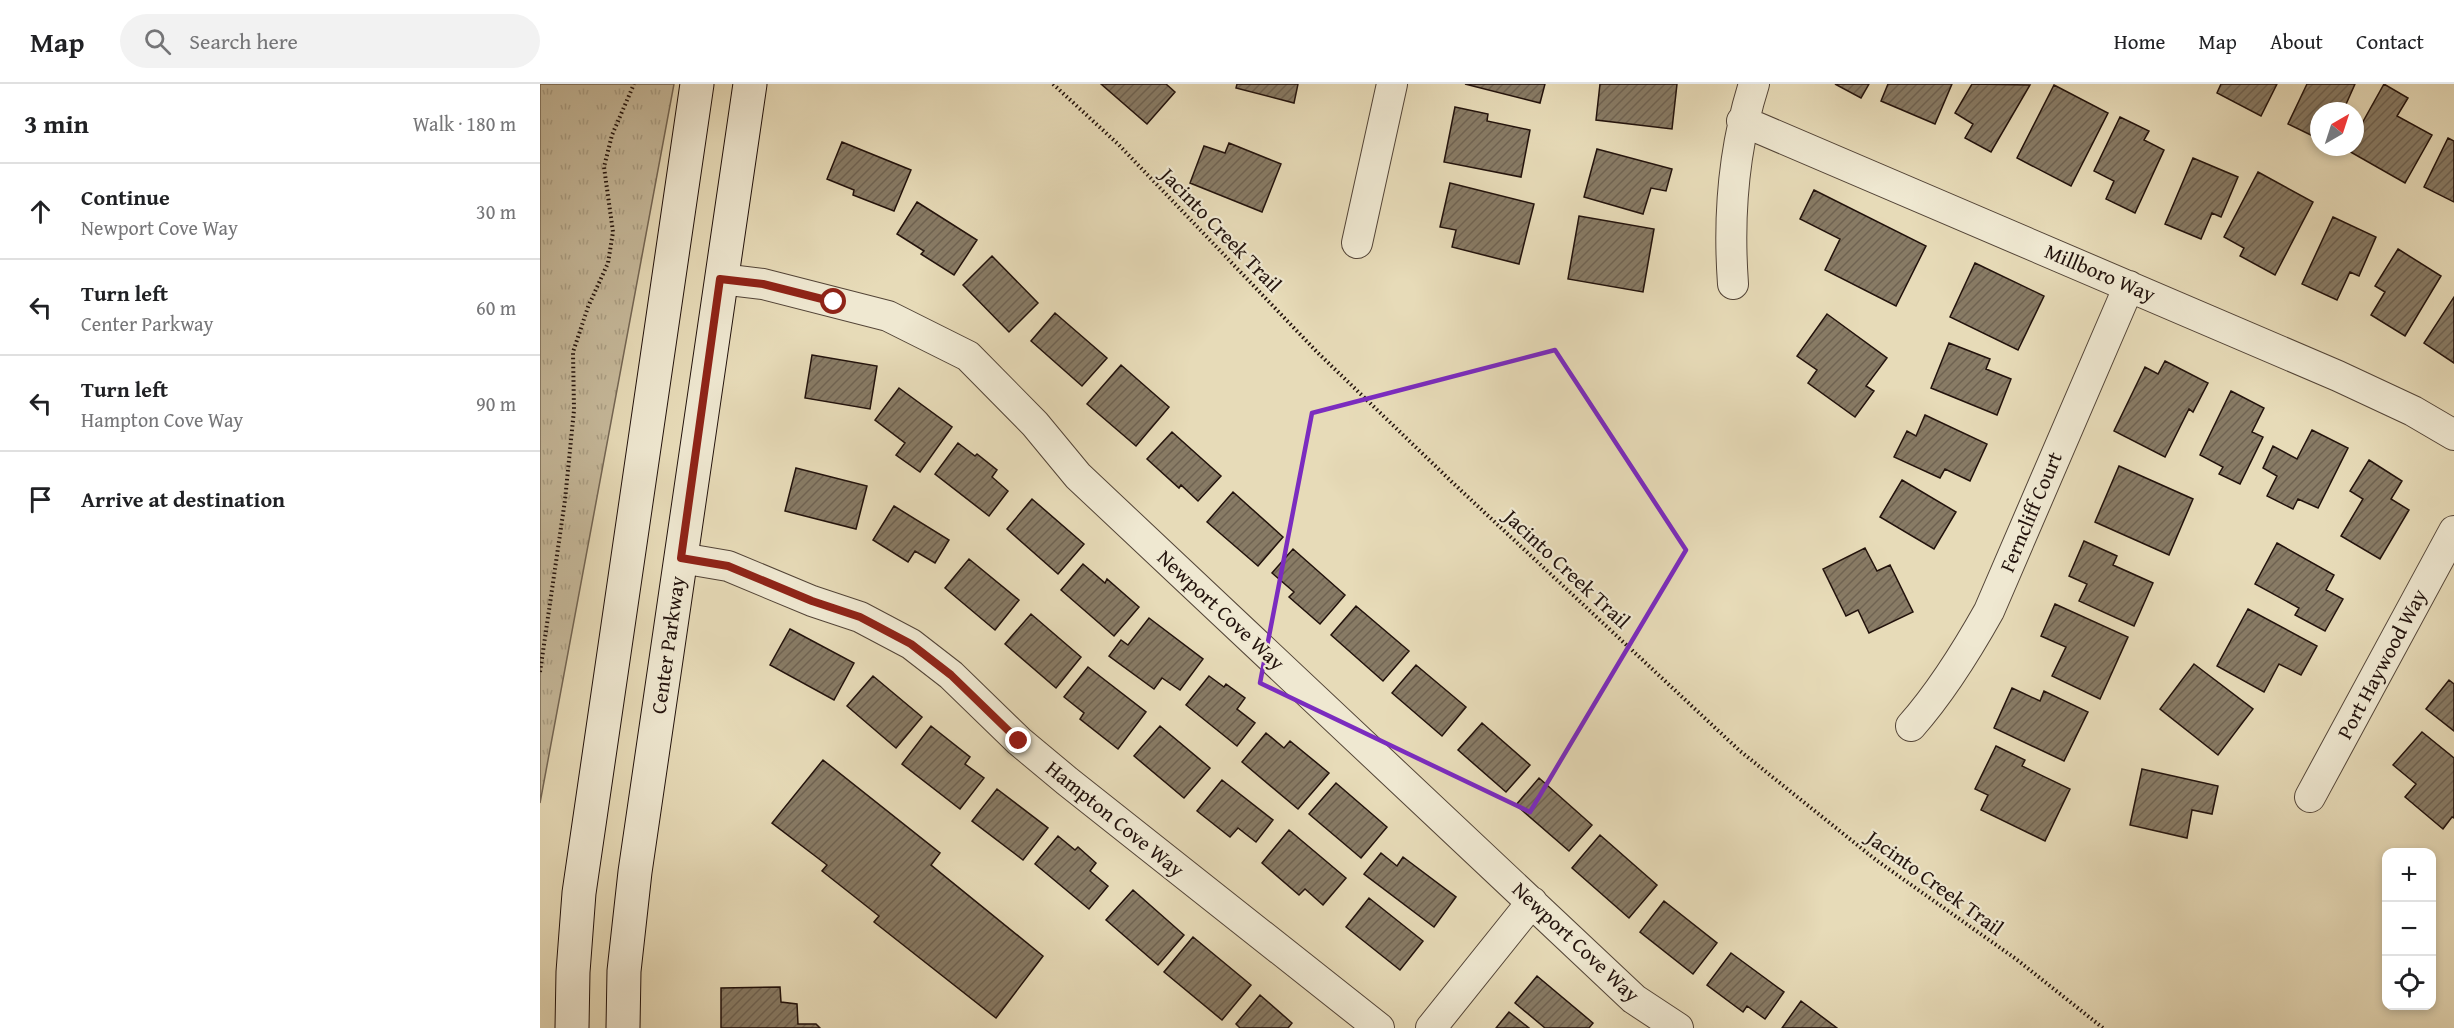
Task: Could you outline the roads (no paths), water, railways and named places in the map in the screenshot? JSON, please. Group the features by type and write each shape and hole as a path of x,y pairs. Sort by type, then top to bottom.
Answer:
{"main road":[{"path":"572,1028 573,972 579,893 697,84"},
{"name":"Center Parkway","path":"623,1028 624,971 635,872 750,84"}],"street":[{"path":"1358,243 1392,84"},
{"path":"1733,284 1730,248 1732,182 1742,121 1754,84"},
{"name":"Millboro Way","path":"1742,121 2338,376 2413,411 2454,435"},
{"name":"Newport Cove Way","path":"720,279 763,284 888,316 968,356 1035,424 1078,476 1634,999 1678,1028"},
{"name":"Ferncliff Court","path":"1911,726 1929,705 1966,651 1989,611 2129,286"},
{"name":"Port Haywood Way","path":"2310,797 2454,531"},
{"name":"Hampton Cove Way","path":"681,558 728,566 812,601 860,617 911,644 951,675 1019,741 1067,782 1379,1028"},
{"path":"1431,1028 1532,902"}]}
